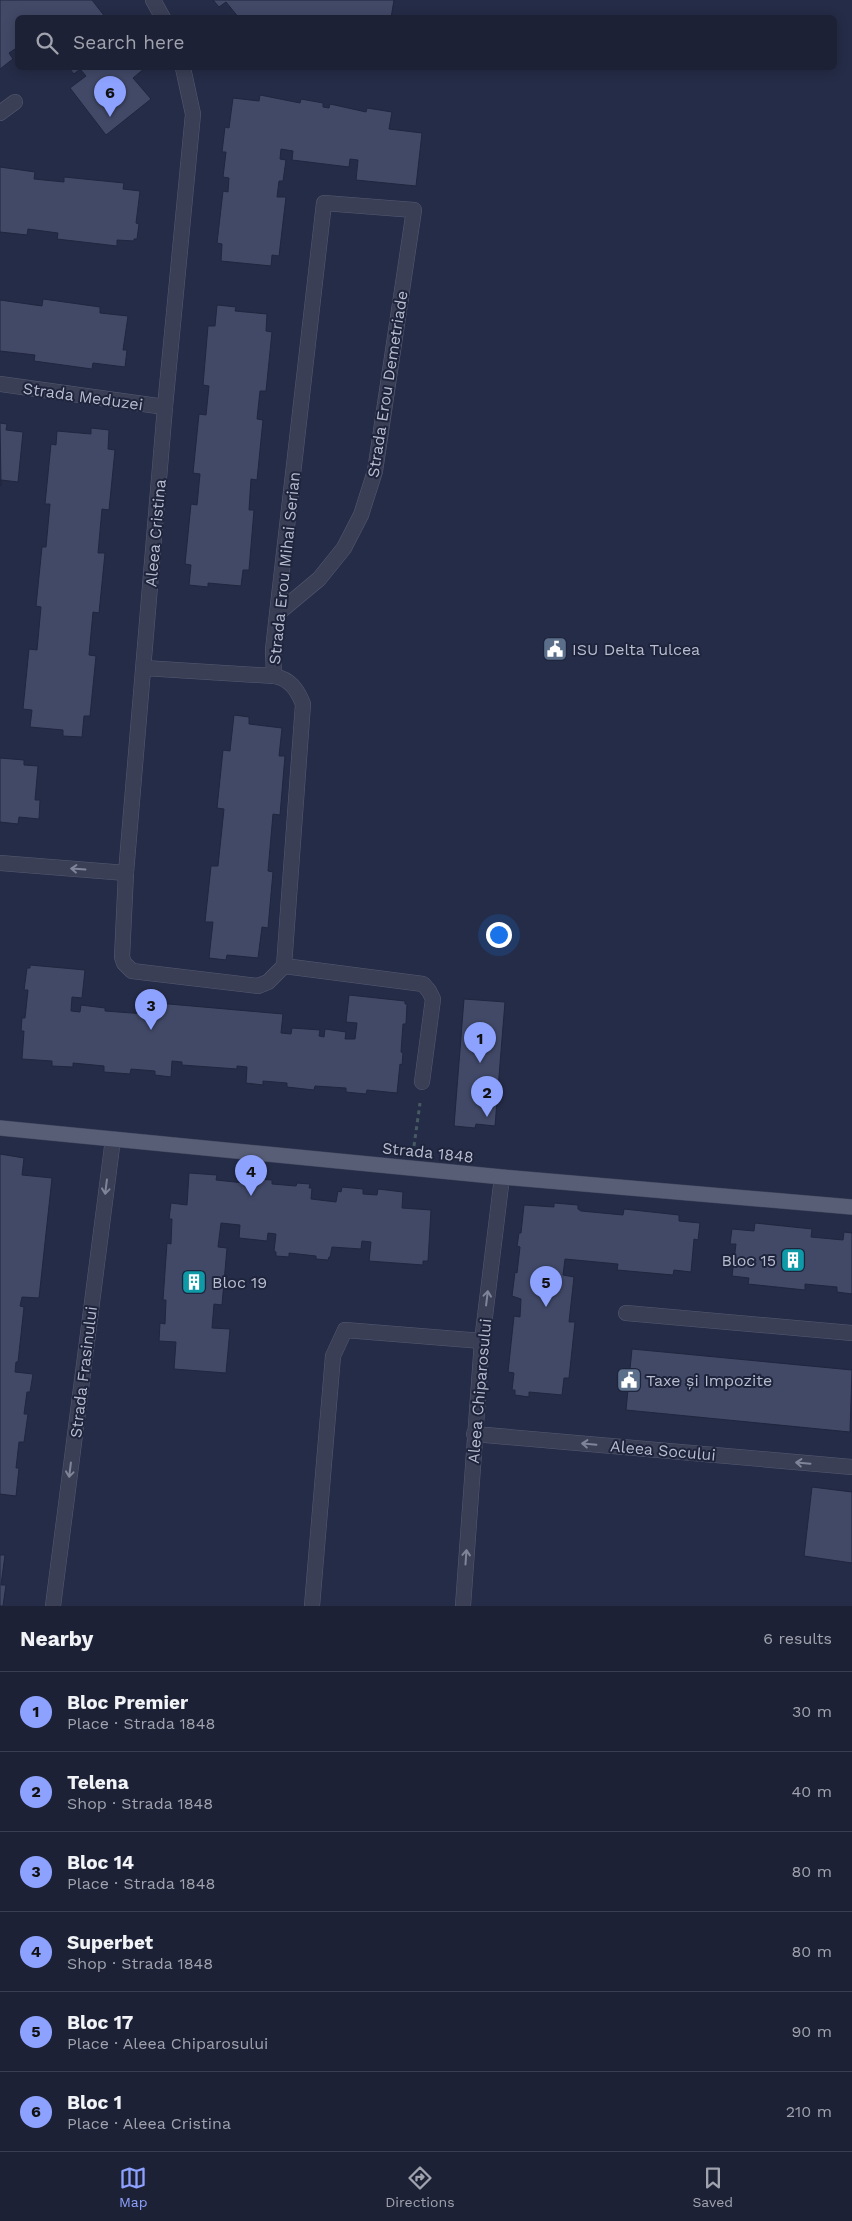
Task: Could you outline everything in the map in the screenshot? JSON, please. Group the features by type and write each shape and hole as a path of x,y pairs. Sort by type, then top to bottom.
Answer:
{"main road":[{"name":"Strada 1848","path":"0,1128 502,1177 852,1208"}],"street":[{"path":"153,0 160,15"},
{"name":"Aleea Cristina","path":"183,70 193,114 165,407 126,872 122,957 124,963 132,971 258,986 268,982 284,966"},
{"path":"0,113 15,102"},
{"name":"Strada Erou Mihai Serian","path":"284,966 303,704 293,684 284,678 274,676 273,650 324,203 414,210"},
{"name":"Strada Erou Demetriade","path":"277,614 319,579 344,548 361,515 375,471 414,210"},
{"name":"Strada Meduzei","path":"0,384 165,407"},
{"path":"144,668 274,676"},
{"path":"0,863 126,872"},
{"path":"284,966 423,984 433,999 422,1082"},
{"name":"Strada Frasinului","path":"53,1606 113,1139"},
{"name":"Aleea Chiparosului","path":"463,1606 482,1341 502,1177"},
{"path":"626,1313 852,1333"},
{"path":"312,1606 333,1356 345,1330 482,1341"},
{"name":"Aleea Socului","path":"474,1434 852,1467"}],"path":[{"path":"411,1168 422,1082"}],"building":[{"path":"0,0 92,0 104,15 15,15 15,49 9,53 13,59 0,69"},
{"path":"213,0 394,0 392,15 237,15 226,2 219,7"},
{"path":"71,70 79,70 74,74"},
{"path":"81,70 143,70 133,78 151,99 106,135 70,88 86,76"},
{"path":"260,95 300,103 301,99 323,103 323,107 329,108 330,104 366,112 367,108 392,112 389,129 422,133 416,186 356,180 358,160 350,159 349,167 292,160 293,151 281,149 280,159 286,160 283,181 279,181 277,197 286,197 279,256 272,255 271,266 221,261 222,244 217,243 223,191 228,192 229,178 223,177 226,152 222,152 225,127 229,128 233,98 259,101"},
{"path":"0,167 35,172 34,179 64,182 64,177 124,183 123,189 140,191 136,223 139,224 137,239 134,239 134,241 117,240 117,246 57,239 58,233 28,229 27,235 0,232"},
{"path":"43,299 100,307 100,313 128,316 123,350 127,350 125,367 93,363 92,369 34,361 35,355 0,351 0,300 42,306"},
{"path":"217,305 236,307 235,311 267,314 266,331 272,332 266,391 260,391 257,419 263,420 257,480 251,479 249,510 254,510 249,570 243,570 241,586 208,583 208,587 189,585 191,565 185,564 191,504 197,505 200,474 193,473 199,414 206,415 209,386 203,385 208,326 215,326"},
{"path":"0,423 7,424 6,430 23,432 18,482 1,480 1,486"},
{"path":"91,428 109,430 108,449 115,450 109,510 102,509 98,553 105,553 99,613 93,612 89,655 96,656 90,716 84,716 82,737 63,736 63,730 30,727 32,710 23,709 29,649 37,650 41,607 36,606 42,547 46,547 50,504 45,504 51,444 56,445 57,431 91,434"},
{"path":"234,715 249,717 249,724 282,728 279,756 285,756 280,815 273,814 268,871 273,872 268,928 262,927 258,958 227,955 226,960 209,958 213,922 205,922 211,866 218,866 224,809 217,808 223,750 230,751"},
{"path":"0,758 24,760 24,765 38,766 35,800 40,800 39,819 19,817 18,824 0,822"},
{"path":"30,965 85,970 82,998 72,997 71,1011 80,1012 81,1005 105,1008 105,1011 145,1014 146,1002 283,1014 281,1033 291,1034 292,1028 320,1030 319,1036 324,1037 325,1029 346,1032 345,1039 355,1039 357,1023 346,1022 349,995 405,1001 405,1004 407,1004 406,1024 403,1024 402,1065 400,1064 397,1093 367,1090 366,1094 346,1092 346,1088 315,1086 314,1090 287,1087 287,1083 263,1081 263,1085 246,1083 247,1067 237,1066 237,1069 182,1065 182,1062 172,1061 171,1077 155,1075 155,1071 131,1069 130,1074 104,1072 104,1066 73,1063 73,1067 52,1066 52,1061 22,1059 24,1031 21,1031 22,1018 25,1018 28,990 24,990 27,968 30,968"},
{"path":"464,999 505,1002 495,1126 476,1124 475,1128 454,1126"},
{"path":"0,1154 24,1158 22,1175 52,1178 39,1298 22,1297 20,1306 24,1307 18,1362 16,1362 15,1372 33,1374 30,1392 27,1392 24,1414 28,1414 24,1442 19,1442 16,1468 19,1468 16,1496 0,1494"},
{"name":"Bloc 19","path":"189,1173 217,1175 216,1180 244,1183 244,1178 272,1180 272,1184 296,1186 297,1183 310,1184 309,1188 312,1188 311,1199 336,1202 338,1191 341,1192 342,1187 363,1189 363,1194 377,1195 378,1189 403,1192 402,1208 431,1210 428,1261 423,1261 423,1265 369,1261 371,1242 362,1241 361,1249 332,1247 328,1260 316,1259 316,1256 289,1253 289,1257 276,1256 274,1251 276,1234 268,1233 267,1241 239,1238 240,1225 221,1223 218,1247 227,1248 222,1305 214,1304 212,1328 230,1329 226,1373 174,1369 176,1342 159,1341 160,1323 165,1324 166,1300 163,1300 167,1243 171,1244 172,1219 169,1219 171,1203 187,1205"},
{"path":"554,1203 578,1205 578,1209 581,1211 623,1215 624,1209 679,1215 679,1221 700,1223 698,1240 694,1239 691,1272 674,1270 673,1275 617,1270 618,1264 565,1259 563,1275 574,1277 569,1322 575,1322 569,1378 564,1378 562,1395 529,1392 529,1397 515,1395 515,1390 512,1390 514,1373 508,1372 514,1316 520,1317 521,1299 512,1296 515,1272 517,1273 520,1247 517,1246 519,1233 521,1233 524,1205 554,1207"},
{"name":"Bloc 15","path":"755,1223 812,1229 811,1237 843,1240 844,1232 852,1233 852,1294 837,1292 837,1287 805,1284 805,1290 748,1284 749,1278 732,1276 736,1244 730,1244 732,1229 754,1231"},
{"path":"632,1349 852,1370 850,1432 626,1410"},
{"path":"812,1487 852,1492 852,1563 804,1556"},
{"path":"0,1555 5,1555 1,1585 6,1585 3,1606 0,1606"}],"place":[{"name":"Bloc 1","path":"110,117"},
{"name":"ISU Delta Tulcea","path":"555,649"},
{"name":"Bloc 14","path":"151,1030"},
{"name":"Bloc Premier","path":"480,1063"},
{"name":"Telena","path":"487,1117"},
{"name":"Superbet","path":"251,1196"},
{"name":"Bloc 15","path":"793,1260"},
{"name":"Bloc 19","path":"194,1282"},
{"name":"Bloc 17","path":"546,1307"},
{"name":"Taxe și Impozite","path":"629,1380"}]}
